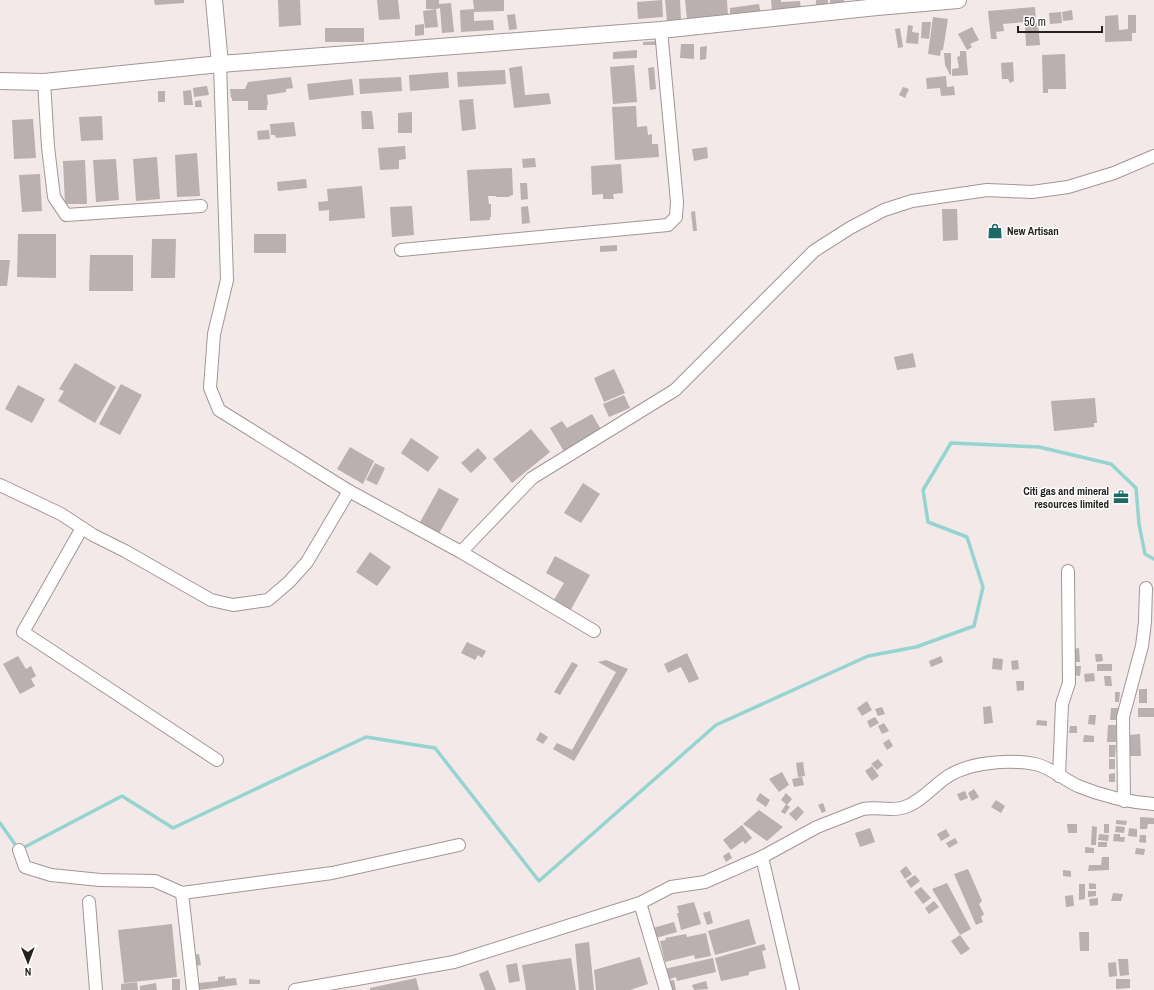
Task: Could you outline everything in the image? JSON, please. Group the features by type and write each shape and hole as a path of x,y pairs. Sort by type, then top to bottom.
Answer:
{"main road":[{"path":"214,0 220,64"},
{"path":"0,81 44,82 220,64 661,30 877,4 958,0"}],"street":[{"path":"401,250 668,225 676,217 677,202 661,30"},
{"path":"220,64 227,280 214,334 210,388 219,410 348,491 461,552 594,631"},
{"path":"44,82 48,147 54,197 66,215 201,206"},
{"path":"461,552 532,478 674,390 814,251 850,228 884,210 912,201 987,190 1032,192 1068,187 1114,173 1154,156"},
{"path":"0,484 61,514 82,528 211,600 233,605 268,600 290,582 307,562 348,491"},
{"path":"82,528 23,632 217,760"},
{"path":"1059,776 1062,704 1069,683 1068,571"},
{"path":"1124,801 1123,717 1142,646 1145,622 1146,588"},
{"path":"295,990 454,962 640,903 671,887 705,882 762,857 817,827 863,809 898,809 906,807 916,802 945,778 962,770 996,763 1024,763 1044,767 1078,786 1124,801 1154,804"},
{"path":"19,850 25,867 51,875 100,880 155,882 182,893 332,873 459,845"},
{"path":"762,857 793,990"},
{"path":"182,893 193,990"},
{"path":"89,902 96,990"},
{"path":"640,903 666,990"}],"building":[{"path":"154,0 184,0 184,3 155,5"},
{"path":"278,0 300,0 301,25 279,27"},
{"path":"377,0 398,0 400,19 379,20"},
{"path":"426,0 439,0 439,4 451,3 454,32 442,33 440,8 426,9"},
{"path":"473,0 504,0 504,11 474,12 474,21 493,20 494,30 461,32 460,10 474,9"},
{"path":"662,0 663,17 638,19 637,2"},
{"path":"665,0 680,0 681,19 667,21"},
{"path":"685,0 727,0 728,16 687,20"},
{"path":"771,0 781,0 781,2 800,1 801,10 772,12"},
{"path":"816,0 828,0 828,8 816,9"},
{"path":"830,0 844,0 845,4 830,5"},
{"path":"759,4 761,15 730,18 730,8"},
{"path":"1035,7 1036,21 1003,24 1004,31 996,32 997,39 991,39 988,11"},
{"path":"436,9 438,27 425,28 423,11"},
{"path":"1072,10 1073,20 1063,21 1062,12"},
{"path":"1061,12 1062,23 1050,24 1049,13"},
{"path":"515,14 517,29 509,30 507,15"},
{"path":"1118,15 1119,30 1128,29 1128,15 1136,15 1136,33 1132,33 1132,41 1105,42 1105,16"},
{"path":"933,17 948,19 943,50 941,50 940,56 928,54"},
{"path":"922,22 931,22 929,39 921,38"},
{"path":"1038,23 1040,45 1026,46 1025,24"},
{"path":"424,24 424,35 415,36 415,25"},
{"path":"908,25 913,26 912,32 919,33 918,44 906,43"},
{"path":"972,27 979,40 970,44 972,47 967,50 958,34"},
{"path":"325,28 364,28 364,42 325,42"},
{"path":"900,28 903,47 898,48 895,29"},
{"path":"658,41 658,45 643,45 643,42"},
{"path":"681,44 694,44 694,59 680,58"},
{"path":"707,46 706,59 700,60 700,47"},
{"path":"637,50 637,58 613,59 613,52"},
{"path":"960,51 966,51 968,75 952,76 952,69 959,68 957,57 960,56"},
{"path":"944,53 951,53 951,75 945,65"},
{"path":"1065,54 1066,89 1048,89 1048,93 1043,93 1042,55"},
{"path":"1013,62 1014,81 1010,83 1008,79 1002,79 1001,63"},
{"path":"634,65 637,102 613,104 610,67"},
{"path":"522,66 525,95 549,93 551,104 514,108 509,68"},
{"path":"654,67 656,89 650,90 648,68"},
{"path":"505,70 506,84 458,87 457,72"},
{"path":"448,72 449,88 410,91 409,75"},
{"path":"946,76 947,87 954,86 955,95 941,96 940,88 927,89 926,78"},
{"path":"291,77 293,88 286,89 286,92 267,95 267,110 248,110 248,101 232,101 230,89 245,89 248,82"},
{"path":"401,77 402,91 360,94 359,79"},
{"path":"352,79 354,95 309,100 307,84"},
{"path":"207,86 209,95 194,97 193,88"},
{"path":"903,87 909,89 905,98 899,95"},
{"path":"191,90 193,105 184,105 183,91"},
{"path":"158,91 165,91 165,102 158,102"},
{"path":"473,99 476,129 462,131 459,100"},
{"path":"201,100 202,107 195,107 195,101"},
{"path":"636,106 637,127 647,126 648,135 652,134 652,144 658,144 659,157 615,160 612,107"},
{"path":"361,111 372,111 374,129 362,129"},
{"path":"412,112 412,133 398,133 398,113"},
{"path":"102,116 103,140 81,141 79,117"},
{"path":"33,119 36,158 14,159 12,120"},
{"path":"294,122 296,136 276,138 275,135 271,135 270,124"},
{"path":"269,130 270,139 258,140 257,131"},
{"path":"405,146 406,159 399,160 399,169 380,170 378,148"},
{"path":"707,147 708,158 694,161 692,149"},
{"path":"197,153 200,196 177,197 175,155"},
{"path":"157,157 160,199 136,201 133,159"},
{"path":"535,158 536,167 523,168 522,159"},
{"path":"116,159 119,200 96,202 93,160"},
{"path":"85,160 87,204 65,204 63,161"},
{"path":"621,164 623,193 613,194 614,199 603,199 603,194 592,195 591,166"},
{"path":"512,168 513,195 509,196 510,197 488,196 489,204 491,204 490,220 470,221 467,170"},
{"path":"40,174 42,211 22,212 19,175"},
{"path":"306,179 307,188 278,191 277,182"},
{"path":"520,183 527,183 528,199 521,200"},
{"path":"362,186 365,218 329,221 329,210 319,211 318,202 328,201 327,189"},
{"path":"412,206 414,235 392,237 390,207"},
{"path":"528,206 530,223 522,224 521,207"},
{"path":"942,209 957,209 958,240 943,241"},
{"path":"695,211 697,231 693,231 691,212"},
{"path":"18,234 56,234 56,278 17,277"},
{"path":"254,234 286,234 286,253 254,253"},
{"path":"152,239 176,239 175,278 151,278"},
{"path":"617,245 617,251 600,252 600,246"},
{"path":"90,255 133,255 133,291 89,291"},
{"path":"0,260 10,260 7,286 0,286"},
{"path":"913,353 916,367 897,370 894,357"},
{"path":"75,363 116,387 95,423 58,401 64,391 59,389"},
{"path":"614,369 625,393 604,402 594,378"},
{"path":"121,384 142,395 120,435 99,424"},
{"path":"18,385 45,399 32,423 5,409"},
{"path":"624,395 630,408 609,417 603,404"},
{"path":"1095,398 1097,423 1094,423 1094,427 1054,431 1051,401"},
{"path":"592,414 603,433 566,455 550,428 562,421 567,428"},
{"path":"531,429 550,452 512,483 493,459"},
{"path":"411,438 439,457 428,472 401,453"},
{"path":"350,447 374,461 363,484 337,469"},
{"path":"478,448 487,458 471,473 461,463"},
{"path":"375,463 385,468 377,485 366,480"},
{"path":"583,483 600,494 581,523 564,513"},
{"path":"439,488 459,499 438,535 419,524"},
{"path":"370,552 391,567 377,586 356,572"},
{"path":"555,556 590,575 569,613 552,603 564,583 546,573"},
{"path":"467,642 486,651 482,658 478,655 475,660 461,653"},
{"path":"1079,648 1080,662 1073,662 1072,649"},
{"path":"687,653 699,679 689,683 681,667 668,673 664,664"},
{"path":"1095,654 1102,654 1103,661 1096,662"},
{"path":"18,656 26,669 31,666 36,676 31,679 35,686 20,694 3,664"},
{"path":"941,656 943,662 931,667 929,661"},
{"path":"993,658 1003,659 1002,670 992,669"},
{"path":"606,660 628,669 574,761 553,749 557,743 572,750 616,672 598,662"},
{"path":"1018,660 1019,669 1012,670 1011,661"},
{"path":"572,662 578,665 560,695 554,692"},
{"path":"1097,664 1112,664 1112,671 1097,671"},
{"path":"1074,666 1081,666 1080,676 1074,675"},
{"path":"1094,673 1095,681 1085,682 1084,674"},
{"path":"1104,676 1111,676 1112,686 1105,686"},
{"path":"1016,681 1024,681 1024,690 1017,691"},
{"path":"1139,689 1147,689 1147,703 1139,703"},
{"path":"1115,692 1120,692 1119,702 1115,702"},
{"path":"867,701 872,710 862,716 857,708"},
{"path":"991,706 993,723 984,724 983,707"},
{"path":"882,707 885,714 878,716 875,709"},
{"path":"1111,708 1118,708 1117,720 1110,720"},
{"path":"1138,708 1154,708 1154,717 1138,717"},
{"path":"1089,715 1096,715 1095,725 1088,724"},
{"path":"875,717 879,723 870,728 867,721"},
{"path":"1037,720 1047,721 1047,726 1036,725"},
{"path":"884,723 889,731 882,734 878,726"},
{"path":"1108,725 1116,725 1116,742 1107,742"},
{"path":"1070,726 1077,726 1077,733 1069,733"},
{"path":"540,732 548,737 543,744 536,740"},
{"path":"1140,734 1141,756 1130,756 1129,735"},
{"path":"1084,735 1094,736 1094,742 1083,742"},
{"path":"889,739 893,746 887,750 883,743"},
{"path":"1109,745 1116,745 1115,757 1109,757"},
{"path":"878,759 883,765 877,770 871,764"},
{"path":"1109,759 1115,759 1115,769 1109,769"},
{"path":"803,762 805,776 798,777 796,763"},
{"path":"872,766 879,776 872,781 865,771"},
{"path":"782,772 789,785 779,792 769,779"},
{"path":"1115,773 1115,782 1109,782 1109,774"},
{"path":"802,777 804,785 794,787 792,779"},
{"path":"974,789 979,797 972,801 968,793"},
{"path":"965,791 968,798 960,801 957,794"},
{"path":"760,793 770,800 766,807 756,800"},
{"path":"786,793 792,799 787,805 790,807 785,814 781,812 786,804 781,800"},
{"path":"996,800 1005,806 1001,813 991,807"},
{"path":"823,803 826,811 822,813 818,805"},
{"path":"798,806 804,812 796,821 789,814"},
{"path":"759,810 783,827 767,841 743,824"},
{"path":"1140,817 1154,818 1154,824 1148,824 1147,829 1140,829"},
{"path":"1116,820 1127,821 1126,825 1116,824"},
{"path":"1067,824 1077,824 1077,833 1068,833"},
{"path":"1104,824 1109,824 1109,833 1104,833"},
{"path":"742,825 752,838 745,844 743,841 731,850 723,840"},
{"path":"1092,826 1097,827 1096,845 1091,845"},
{"path":"1116,826 1125,827 1124,833 1115,832"},
{"path":"870,828 875,842 860,847 855,833"},
{"path":"1129,828 1137,829 1137,837 1128,836"},
{"path":"946,829 950,836 941,841 937,834"},
{"path":"1099,834 1109,835 1108,841 1098,840"},
{"path":"1114,834 1120,834 1120,837 1125,837 1124,842 1113,841"},
{"path":"1140,835 1146,835 1146,843 1139,842"},
{"path":"955,838 958,843 949,848 946,843"},
{"path":"1098,842 1107,842 1107,847 1098,847"},
{"path":"1085,847 1094,848 1094,853 1085,853"},
{"path":"1136,848 1145,849 1144,855 1135,854"},
{"path":"729,852 732,858 726,862 723,856"},
{"path":"1102,857 1109,857 1109,870 1088,871 1089,865 1101,865"},
{"path":"906,866 912,874 905,879 900,871"},
{"path":"968,869 982,901 979,904 984,914 981,917 983,922 976,925 954,874"},
{"path":"1063,870 1071,871 1071,877 1063,876"},
{"path":"915,875 920,881 911,888 906,881"},
{"path":"947,883 971,929 960,935 932,889"},
{"path":"1089,883 1096,884 1096,889 1089,889"},
{"path":"1079,884 1085,884 1085,899 1079,900"},
{"path":"921,887 931,898 923,904 914,892"},
{"path":"1088,891 1096,891 1096,896 1088,897"},
{"path":"1113,893 1123,894 1121,901 1111,901"},
{"path":"1073,895 1074,906 1066,907 1065,896"},
{"path":"1098,898 1098,905 1090,906 1089,899"},
{"path":"934,901 939,907 929,914 925,908"},
{"path":"694,902 701,924 681,930 677,906"},
{"path":"710,911 713,923 707,925 703,913"},
{"path":"749,919 756,944 715,955 708,931"},
{"path":"674,922 677,932 656,938 653,928"},
{"path":"172,924 177,977 124,983 118,930"},
{"path":"1079,932 1089,932 1089,951 1080,951"},
{"path":"706,933 711,956 695,959 694,955 665,962 660,941 666,940 665,938 686,934 687,937"},
{"path":"960,935 970,949 961,955 951,941"},
{"path":"589,942 594,990 579,990 575,944"},
{"path":"764,944 766,950 762,951 766,968 749,972 749,975 721,981 715,958"},
{"path":"199,954 201,965 195,966 193,955"},
{"path":"640,957 648,984 630,990 596,990 594,970"},
{"path":"571,958 576,990 526,990 522,965"},
{"path":"713,958 716,972 677,981 676,977 667,980 664,969"},
{"path":"1118,959 1128,959 1129,975 1120,976"},
{"path":"1116,962 1117,976 1109,977 1108,963"},
{"path":"517,963 520,981 509,983 506,965"},
{"path":"488,970 496,990 485,990 479,974"},
{"path":"225,976 225,979 236,978 237,985 199,990 198,983 218,981 218,977"},
{"path":"416,978 419,990 370,990 370,988"},
{"path":"172,979 180,979 180,990 172,990"},
{"path":"249,979 260,980 260,984 249,984"},
{"path":"1116,979 1130,979 1130,988 1116,989"},
{"path":"674,980 676,990 669,990 668,981"},
{"path":"706,981 708,989 694,990 692,985"},
{"path":"137,982 138,990 121,990 121,984"},
{"path":"156,983 157,990 140,990 140,986"}],"waterway":[{"path":"0,823 19,850 122,796 173,828 366,737 435,748 539,881 716,725 868,656 916,647 974,626 983,587 967,537 928,522 923,490 951,443 1039,447 1111,464 1136,488 1139,524 1145,554 1154,559"}],"place":[{"name":"New Artisan","path":"995,231"},
{"name":"Citi gas and mineral resources limited","path":"1121,497"}]}
